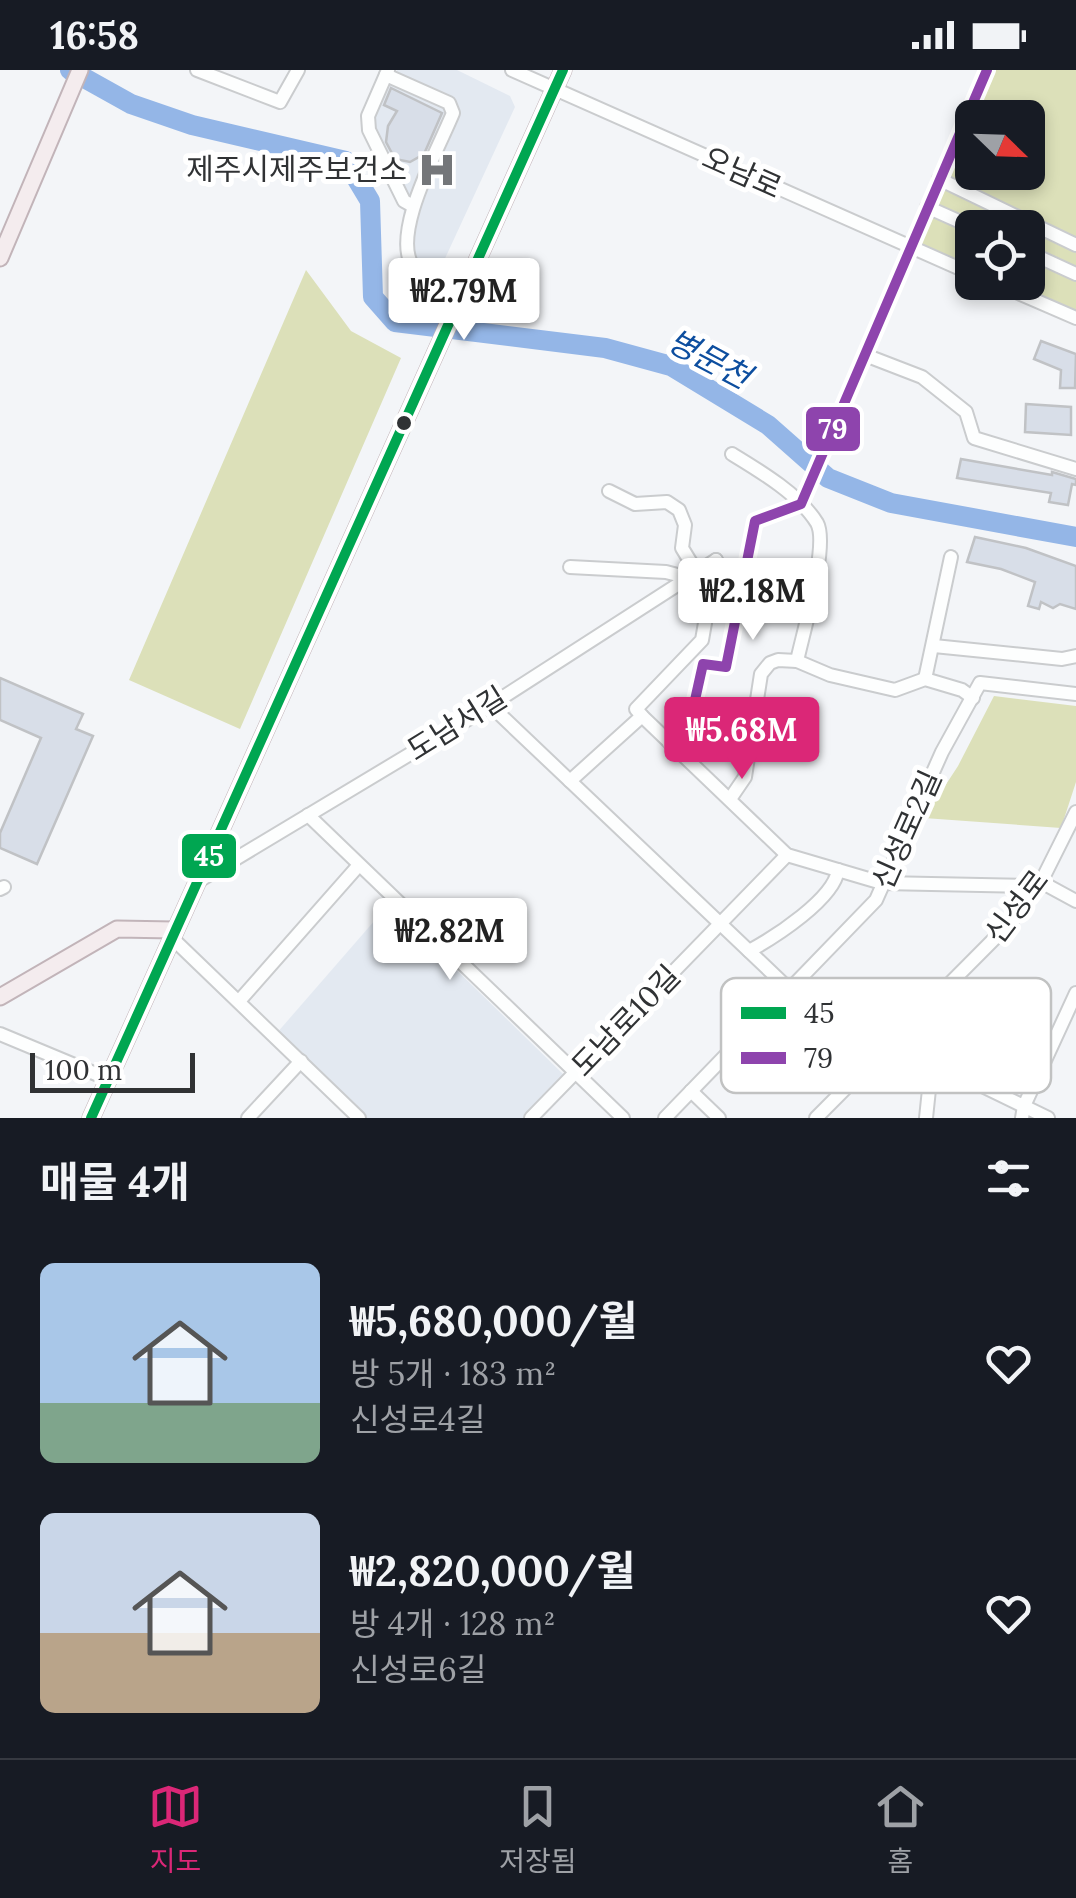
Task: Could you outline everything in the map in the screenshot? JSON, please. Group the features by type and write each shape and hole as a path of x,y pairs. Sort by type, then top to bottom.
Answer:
{"main road":[{"path":"0,258 80,70"},
{"path":"91,1118 562,70"},
{"path":"0,997 117,929 173,933"}],"street":[{"path":"197,70 280,102 298,70"},
{"path":"236,86 242,70"},
{"name":"오남로","path":"512,70 955,267"},
{"path":"672,744 689,726 704,664 726,667 755,521 801,504 986,70"},
{"path":"413,206 404,201 368,130 368,116 387,72 449,103 453,114 413,206 406,250 411,265 458,303"},
{"path":"938,179 1076,246"},
{"path":"928,207 955,219"},
{"path":"1045,260 1076,274"},
{"path":"1034,300 1076,318"},
{"path":"864,355 922,377 966,412 974,438 1076,468"},
{"path":"732,454 801,504 819,526 822,547 797,661"},
{"path":"570,567 690,574 682,548 685,525 679,510 667,502 636,504 608,491"},
{"path":"925,680 951,557"},
{"name":"도남서길","path":"195,883 490,705 716,560 702,640 636,709 642,716"},
{"path":"934,646 1062,659 1076,656"},
{"path":"730,799 745,777 761,674 778,660 797,661 830,675 895,690 925,680 962,690 972,698 980,683 1076,694"},
{"name":"신성로2길","path":"802,978 876,900 942,752 972,698"},
{"path":"490,705 778,978"},
{"path":"570,781 642,716 787,855 882,883 1038,884 1076,901"},
{"name":"신성로","path":"956,978 1012,922 1038,884 1076,812"},
{"path":"308,815 623,1118"},
{"name":"도남로10길","path":"531,1118 787,855"},
{"path":"240,1000 358,865"},
{"path":"749,950 777,936 798,918 837,881 838,870"},
{"path":"173,933 359,1118"},
{"path":"1051,1056 1071,1016 1076,993"},
{"path":"0,1034 108,1079"},
{"name":"신성로2길","path":"665,1118 721,1060"},
{"path":"248,1118 300,1061"},
{"path":"690,1091 718,1118"},
{"name":"신성로","path":"816,1118 841,1093"},
{"path":"926,1118 929,1093"},
{"path":"989,1093 1023,1112 1048,1118"}],"shaded area":[{"name":"제주시제주보건소","path":"397,70 457,70 510,96 515,107 430,291 412,275 399,245 404,209 372,131 374,117"},
{"path":"389,904 566,1077 525,1118 363,1118 276,1034"}],"green space":[{"path":"989,70 1076,70 1076,318 1033,300 1045,300 1045,210 955,210 955,267 911,248 955,148 955,190 1045,190 1045,100 976,100"},
{"path":"306,270 351,331 401,358 240,729 129,680"},
{"path":"994,696 1076,706 1076,782 1061,828 924,818 958,766"}],"building":[{"path":"391,88 442,113 424,154 410,162 395,159 386,142 388,126 397,111 384,105"},
{"path":"1041,341 1076,354 1075,388 1060,388 1061,370 1034,359"},
{"path":"1026,404 1071,407 1071,435 1025,432"},
{"path":"961,459 1052,472 1076,479 1076,485 1072,484 1068,505 1049,502 1051,493 957,478"},
{"path":"975,537 1026,548 1076,566 1076,609 1060,604 1053,608 1041,602 1039,609 1028,606 1035,582 967,562"},
{"path":"0,678 83,714 76,729 93,736 37,864 0,848 0,833 41,738 0,720"}],"waterway":[{"name":"병문천","path":"70,70 131,104 192,125 346,161 370,201 373,297 395,322 605,348 671,366 768,425 828,478 891,503 1076,537"}],"transit line":[{"name":"45","path":"91,1118 563,70"},
{"name":"79","path":"672,743 689,727 703,664 726,667 755,521 801,504 987,70"}],"place":[{"name":"제주시제주보건소","path":"437,170"}]}
